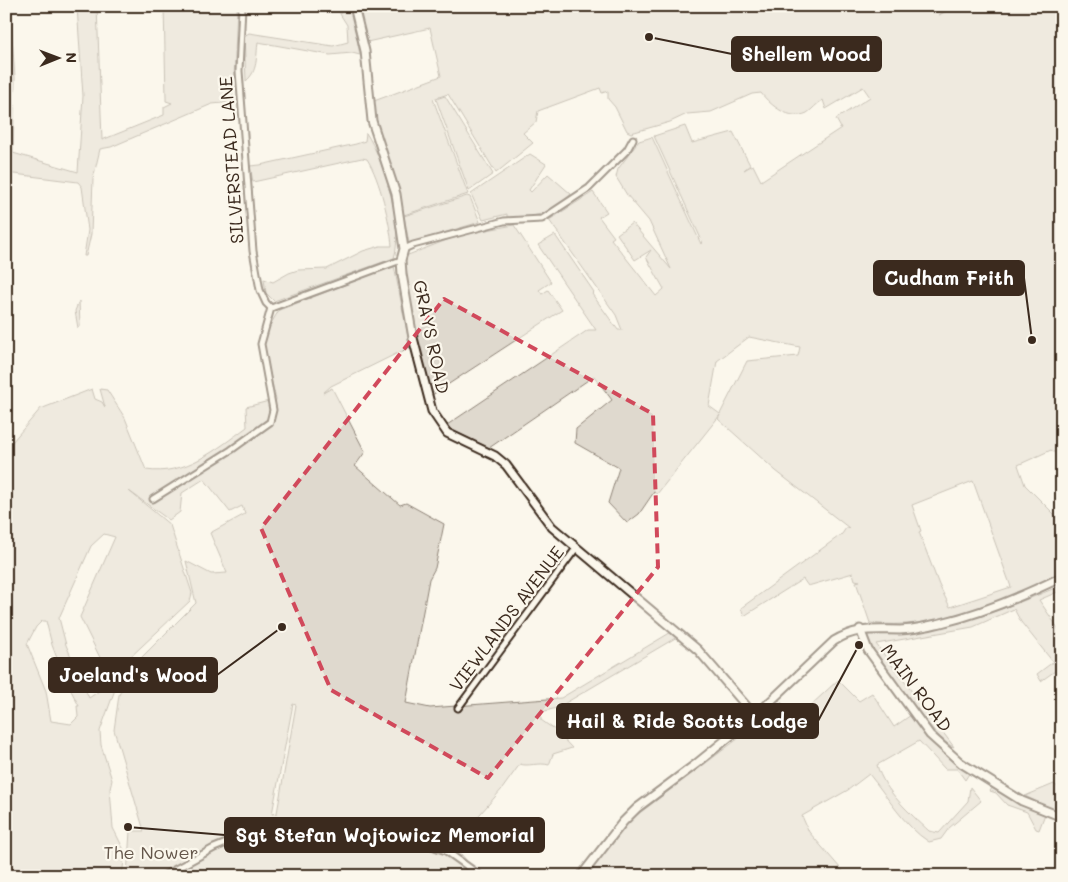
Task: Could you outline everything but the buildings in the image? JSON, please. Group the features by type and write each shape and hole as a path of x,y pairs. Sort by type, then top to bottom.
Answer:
{"street":[{"name":"SILVERSTEAD LANE","path":"242,6 239,71 253,251 260,290 266,303 271,308"},
{"name":"GRAYS ROAD","path":"354,6 365,51 372,121 396,194 404,249 401,260 413,338 432,410 447,433 496,456 506,465 552,527 698,650 755,716"},
{"path":"404,249 504,221 542,219 589,188 627,150 633,139"},
{"path":"153,499 231,450 270,422 273,410 261,344 271,308 401,260"},
{"name":"VIEWLANDS AVENUE","path":"458,708 578,547"},
{"path":"581,876 623,822 637,808 696,764 755,716 834,641 860,629 901,630 941,624 1020,598 1062,577"},
{"name":"MAIN ROAD","path":"860,629 868,650 930,735 960,763 1022,801 1062,817"},
{"path":"163,876 214,848 251,833 322,831 359,840 420,842 446,851 480,876"}],"highlighted area":[{"path":"444,299 653,414 658,567 488,778 331,690 261,528"}],"green space":[{"path":"6,6 10,6 15,78 13,153 78,172 83,96 77,6 97,6 102,140 164,115 164,107 172,103 166,101 164,6 237,6 234,80 231,86 234,102 212,104 111,147 100,149 93,179 91,234 86,256 84,256 88,230 82,187 78,182 6,173"},
{"path":"340,6 351,8 360,55 352,53 330,55 258,42 255,68 246,81 244,36 249,33 333,46 348,42 347,25 340,14"},
{"path":"357,6 537,6 534,8 539,6 951,6 939,15 956,6 1062,6 1062,458 1051,450 1018,465 1025,485 1062,522 1062,575 993,604 969,612 920,623 870,623 856,582 860,581 855,580 853,573 808,586 803,579 744,616 741,608 842,534 846,528 849,528 776,471 718,419 720,415 657,494 654,492 639,514 627,523 608,503 619,468 575,443 576,429 612,400 594,376 489,448 452,430 447,425 588,330 596,330 538,245 555,235 594,292 592,294 618,330 622,330 616,315 549,220 593,192 607,212 599,217 614,237 611,239 656,296 664,289 646,257 651,250 635,260 617,234 632,223 671,269 649,221 627,195 616,177 618,169 639,141 652,137 701,244 702,241 654,136 685,126 692,143 733,132 750,165 744,170 753,165 761,181 841,128 836,119 870,97 863,87 826,109 823,100 807,113 801,115 788,114 781,111 761,93 752,94 711,112 687,114 670,122 631,133 627,131 615,107 608,99 608,91 602,93 600,88 538,111 536,122 523,133 533,143 496,173 448,94 433,99 468,194 404,215 399,189 374,117 374,101 441,76 430,28 367,42","holes":["749,337 800,347 798,356 747,361 720,414 709,406 717,361","973,481 1011,587 950,607 939,585 919,532 921,531 912,505"]},
{"path":"445,96 493,174 469,191 436,99"},
{"path":"366,133 379,159 390,194 396,229 394,258 274,301 266,293 264,279 273,282 298,270 327,269 363,251 380,246 392,246 389,226 384,201 367,159 362,158 253,182 250,166 356,144 365,141"},
{"path":"530,154 546,164 529,190 531,192 548,174 571,194 555,207 541,214 507,218 507,214 483,220 471,194"},
{"path":"467,196 470,197 480,222 409,243 404,216"},
{"path":"514,225 551,282 539,290 542,294 548,290 562,310 432,395 414,333 404,261 408,255 460,235"},
{"path":"394,266 410,347 331,386 323,393 332,388 365,452 355,466 400,505 406,503 444,524 435,568 429,579 406,703 430,708 561,698 673,631 677,637 557,708 541,712 541,720 555,730 572,748 553,754 549,765 520,764 502,789 459,838 454,846 474,869 450,849 421,839 361,837 326,829 252,829 212,845 156,876 127,876 130,831 144,831 114,730 119,695 132,667 196,603 186,561 211,574 227,573 210,533 245,514 242,506 230,512 204,479 182,493 180,512 169,520 129,491 170,525 192,593 190,601 125,662 100,731 101,745 112,780 110,789 113,828 125,852 122,876 6,876 6,449 42,407 92,389 95,399 102,402 105,407 100,389 107,390 125,418 146,470 174,469 200,459 224,444 247,427 246,407 269,401 269,420 230,449 271,423 276,399 263,337 279,310","holes":["104,534 115,537 80,617 112,682 89,698 66,645 59,618 91,546","42,621 46,621 52,645 65,679 79,706 77,706 78,717 71,724 51,721 46,691 27,644 36,627","293,704 296,705 277,813 272,814"]},
{"path":"79,301 80,325 78,328 75,311"},
{"path":"1062,585 1062,590 1039,600 1062,634 1062,666 1041,681 1037,674 1053,662 1021,622 1014,609 973,627 876,644 954,747 935,732 922,717 868,642 866,632 900,633 945,626 1005,608"},
{"path":"838,680 859,701 872,693 894,727 911,715 930,740 952,761 970,772 965,780 957,769 945,769 919,741 877,765 880,775 892,793 929,831 939,833 968,801 970,787 981,801 949,828 941,839 929,842 911,827 869,774 848,790 802,816 809,832 847,876 583,876 629,821 743,735 779,700 797,718"},
{"path":"1062,776 1062,814 1025,796 1054,784 1059,788"},
{"path":"993,787 1021,805 1045,814 1039,830 1036,829 1027,812 1007,805 996,793 990,791"},
{"name":"The Nower","path":"321,835 359,843 419,846 445,854 478,876 170,876 217,851 251,836"}],"place":[{"name":"Shellem Wood","path":"649,37"},
{"name":"Cudham Frith","path":"1032,340"},
{"name":"Joeland's Wood","path":"282,627"},
{"name":"Hail & Ride Scotts Lodge","path":"859,645"},
{"name":"Sgt Stefan Wojtowicz Memorial","path":"128,827"}]}
